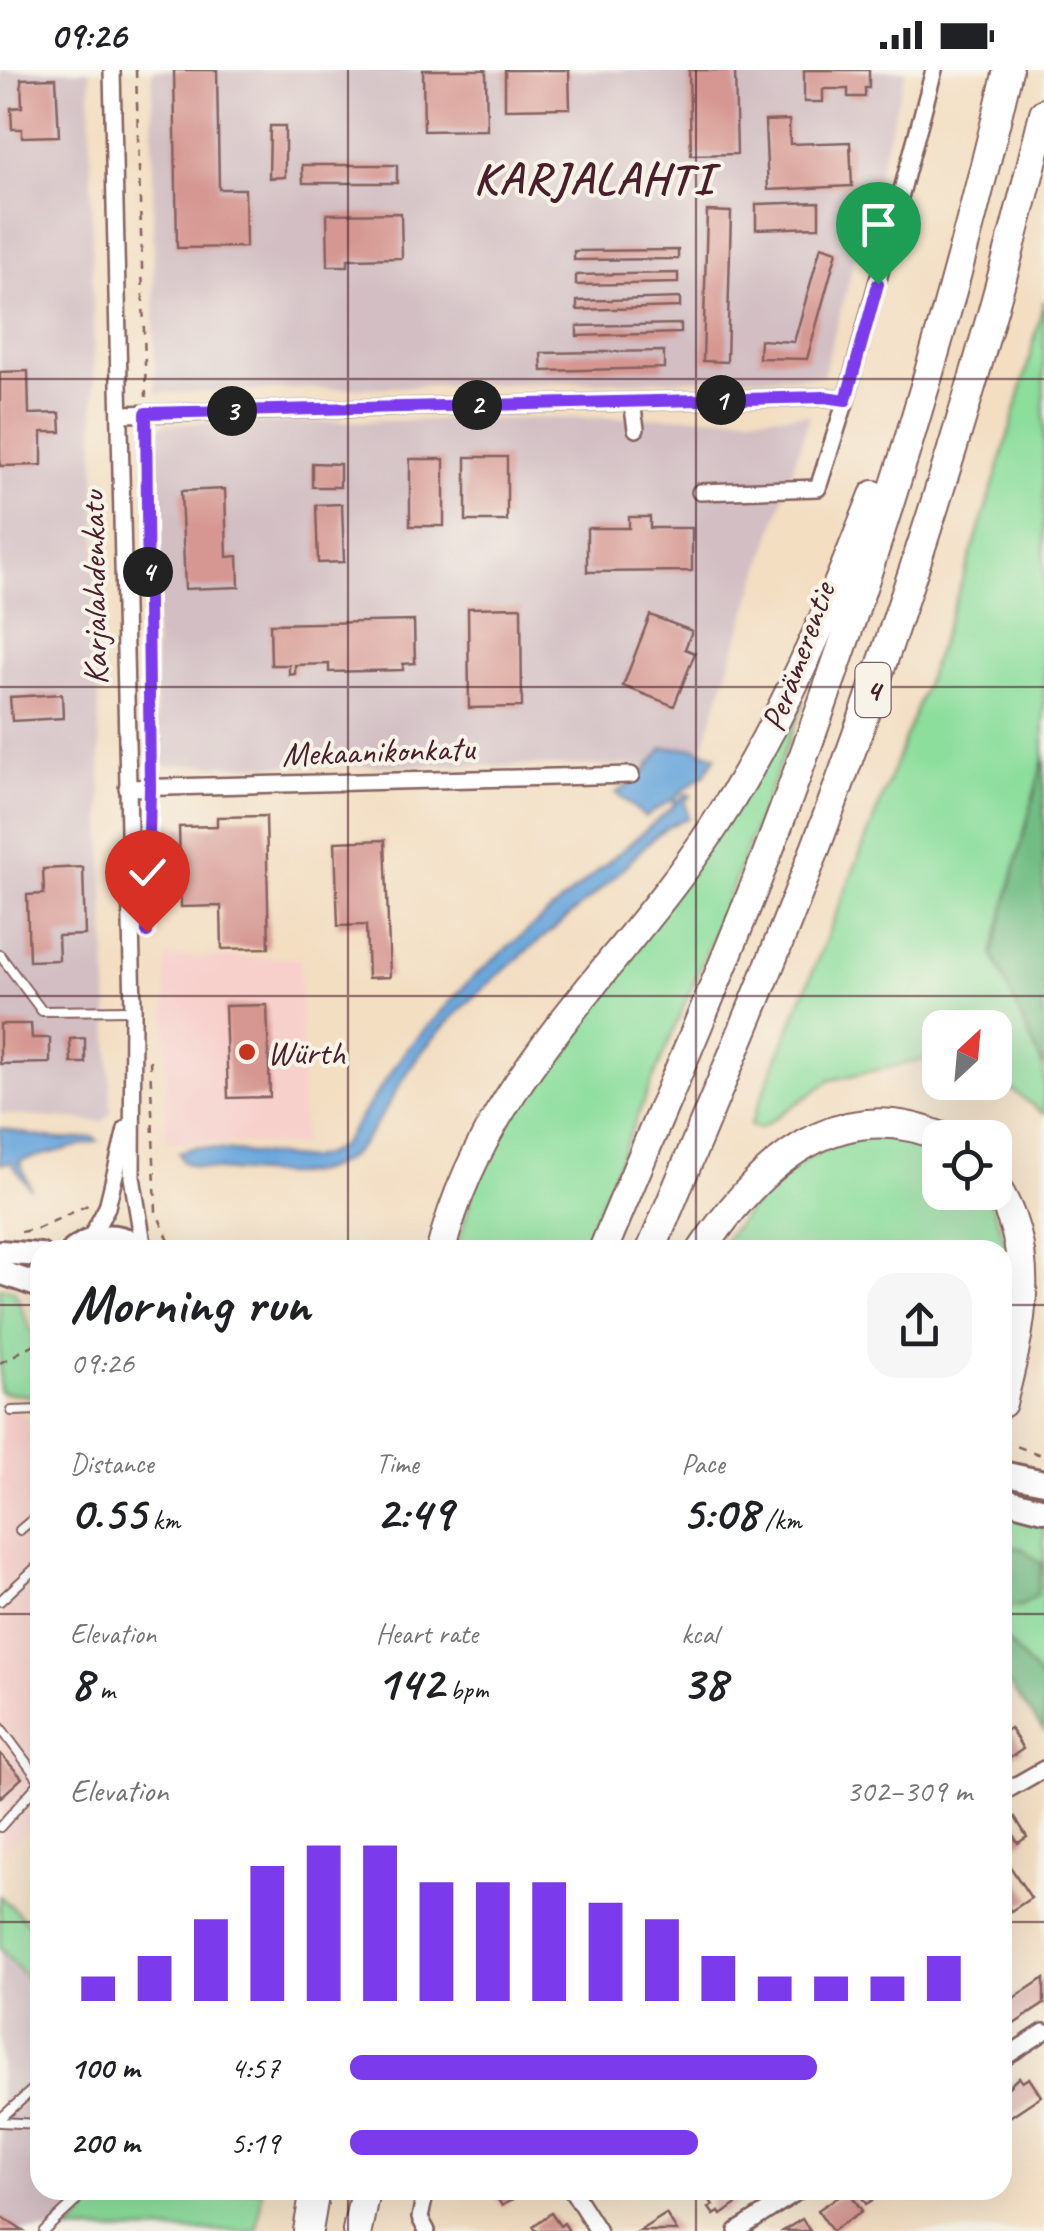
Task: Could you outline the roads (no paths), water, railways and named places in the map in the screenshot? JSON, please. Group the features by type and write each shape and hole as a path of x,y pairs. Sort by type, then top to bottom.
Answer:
{"highway":[{"name":"Perämerentie","path":"607,1240 770,846 864,582 930,372 1008,70"},
{"name":"4","path":"656,1240 833,803 888,645 974,386 1044,113"},
{"path":"444,1240 466,1172 502,1104 687,865 768,736 810,649 887,462 908,446"},
{"path":"709,1240 730,1212 798,1146 822,1134 876,1121 901,1123 922,1130"},
{"path":"1007,1210 1018,1233 1024,1284 1012,1357"},
{"path":"308,2231 313,2200"},
{"path":"357,2231 362,2200"}],"main road":[{"path":"94,1240 109,1235 131,1240"},
{"path":"0,1252 30,1254"},
{"path":"0,1272 30,1282"},
{"path":"1012,1475 1044,1482"},
{"path":"1012,1502 1044,1510"}],"street":[{"name":"Karjalahdenkatu","path":"112,70 132,1010 132,1176 142,1240"},
{"path":"700,492 818,488 846,400 934,70"},
{"path":"121,414 825,397 846,400"},
{"path":"632,402 636,429"},
{"name":"Mekaanikonkatu","path":"127,788 631,775"},
{"name":"Karjalahdenkatu","path":"85,1240 108,1206 131,1106"},
{"path":"1012,1788 1044,1770"},
{"path":"1012,2053 1044,2032"},
{"path":"424,2200 420,2218 427,2231"},
{"path":"578,2200 598,2231"},
{"path":"737,2231 785,2200"}],"lane":[{"path":"0,954 42,1010 132,1010"},
{"path":"12,1410 30,1410"},
{"path":"20,1530 30,1522"},
{"path":"0,1601 30,1573"},
{"path":"0,1726 30,1767"},
{"path":"0,1827 30,1792"},
{"path":"0,2120 30,2092"},
{"path":"0,2120 30,2123"},
{"path":"44,2231 76,2200"}],"water":[{"path":"663,748 693,748 716,756 706,773 675,797 678,802 685,794 691,795 685,801 688,818 656,835 612,879 441,1029 351,1155 326,1169 300,1174 228,1171 182,1161 179,1153 195,1147 308,1159 342,1145 406,1050 472,978 675,805 671,800 645,817 616,793 637,780"},
{"path":"0,1128 46,1138 93,1137 98,1141 19,1161 31,1189 11,1162 0,1164"}],"place":[{"name":"Würth","path":"247,1052"}],"district":[{"name":"KARJALAHTI","path":"594,178"}]}
